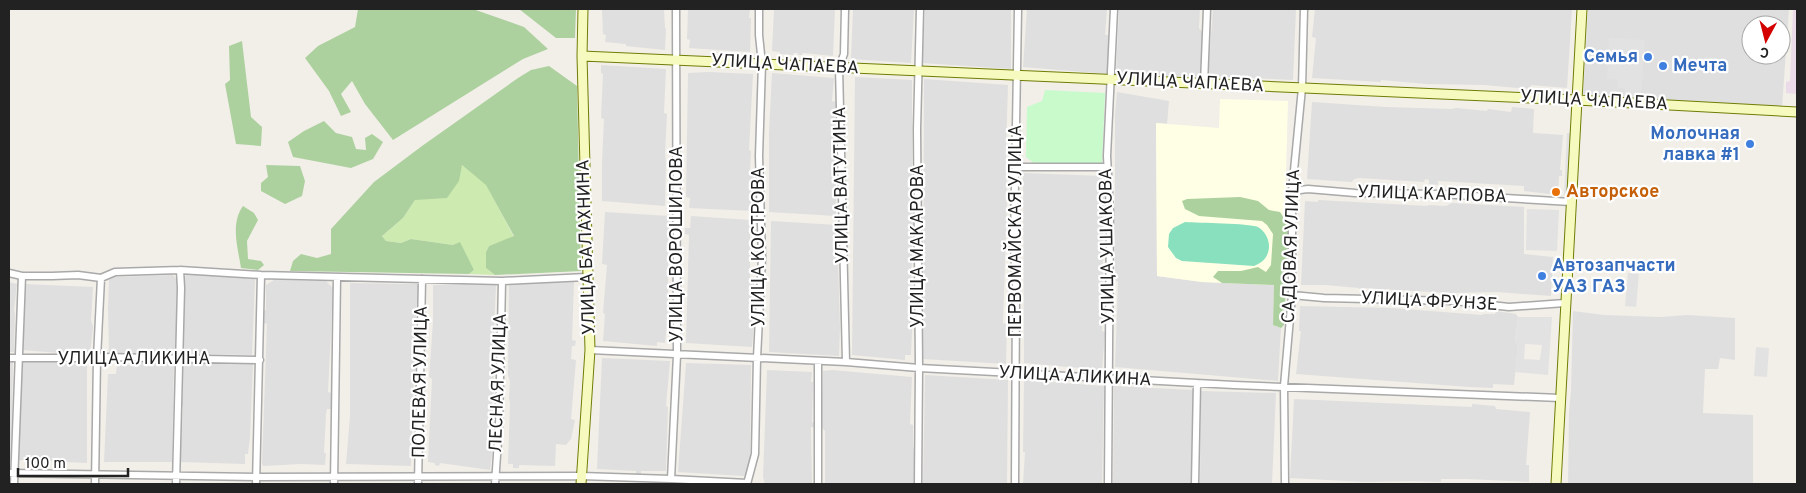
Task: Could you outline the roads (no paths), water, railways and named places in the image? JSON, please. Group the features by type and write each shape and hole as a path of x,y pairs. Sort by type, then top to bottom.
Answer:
{"street":[{"name":"УЛИЦА БАЛАХНИНА","path":"581,480 590,350 582,56 583,9"},
{"name":"УЛИЦА ВОРОШИЛОВА","path":"671,479 677,354 676,9"},
{"name":"УЛИЦА КОСТРОВА","path":"747,484 755,454 762,258 759,156 762,64 759,9"},
{"name":"УЛИЦА ВАТУТИНА","path":"845,9 844,54 839,67 846,362"},
{"name":"УЛИЦА МАКАРОВА","path":"918,484 919,368 917,277 920,9"},
{"name":"ПЕРВОМАЙСКАЯ УЛИЦА","path":"1015,484 1014,373 1016,290 1014,242 1018,9"},
{"name":"УЛИЦА УШАКОВА","path":"1108,484 1110,211 1108,167 1114,9"},
{"path":"1204,84 1207,9"},
{"name":"САДОВАЯ УЛИЦА","path":"1285,484 1284,386 1292,295 1292,191 1302,88 1304,9"},
{"path":"1556,484 1582,9"},
{"name":"УЛИЦА ЧАПАЕВА","path":"582,56 1577,100 1797,112"},
{"path":"1015,167 1108,167"},
{"name":"УЛИЦА КАРПОВА","path":"1292,191 1308,189 1355,193 1440,194 1571,202"},
{"path":"9,274 22,276 78,275 101,278 115,272 180,270 261,275 502,281 587,278"},
{"path":"176,484 180,270"},
{"path":"256,484 261,275"},
{"path":"14,484 12,473 22,276"},
{"path":"334,484 337,276"},
{"path":"95,484 97,358 101,278"},
{"name":"ПОЛЕВАЯ УЛИЦА","path":"418,484 422,279"},
{"name":"ЛЕСНАЯ УЛИЦА","path":"495,481 499,426 502,281"},
{"name":"УЛИЦА ФРУНЗЕ","path":"1292,295 1324,298 1454,301 1509,307 1565,303"},
{"name":"УЛИЦА АЛИКИНА","path":"590,350 846,362 919,368 1197,383 1560,398"},
{"name":"УЛИЦА АЛИКИНА","path":"9,358 102,357 260,360"},
{"path":"818,361 818,484"},
{"path":"1196,484 1197,383"},
{"path":"12,473 419,477 495,481 671,479 747,484"}],"place":[{"name":"Семья","path":"1648,57"},
{"name":"Мечта","path":"1663,66"},
{"name":"Молочная лавка #1","path":"1750,144"},
{"name":"Авторское","path":"1556,192"},
{"name":"Автозапчасти УАЗ ГАЗ","path":"1542,276"}]}
